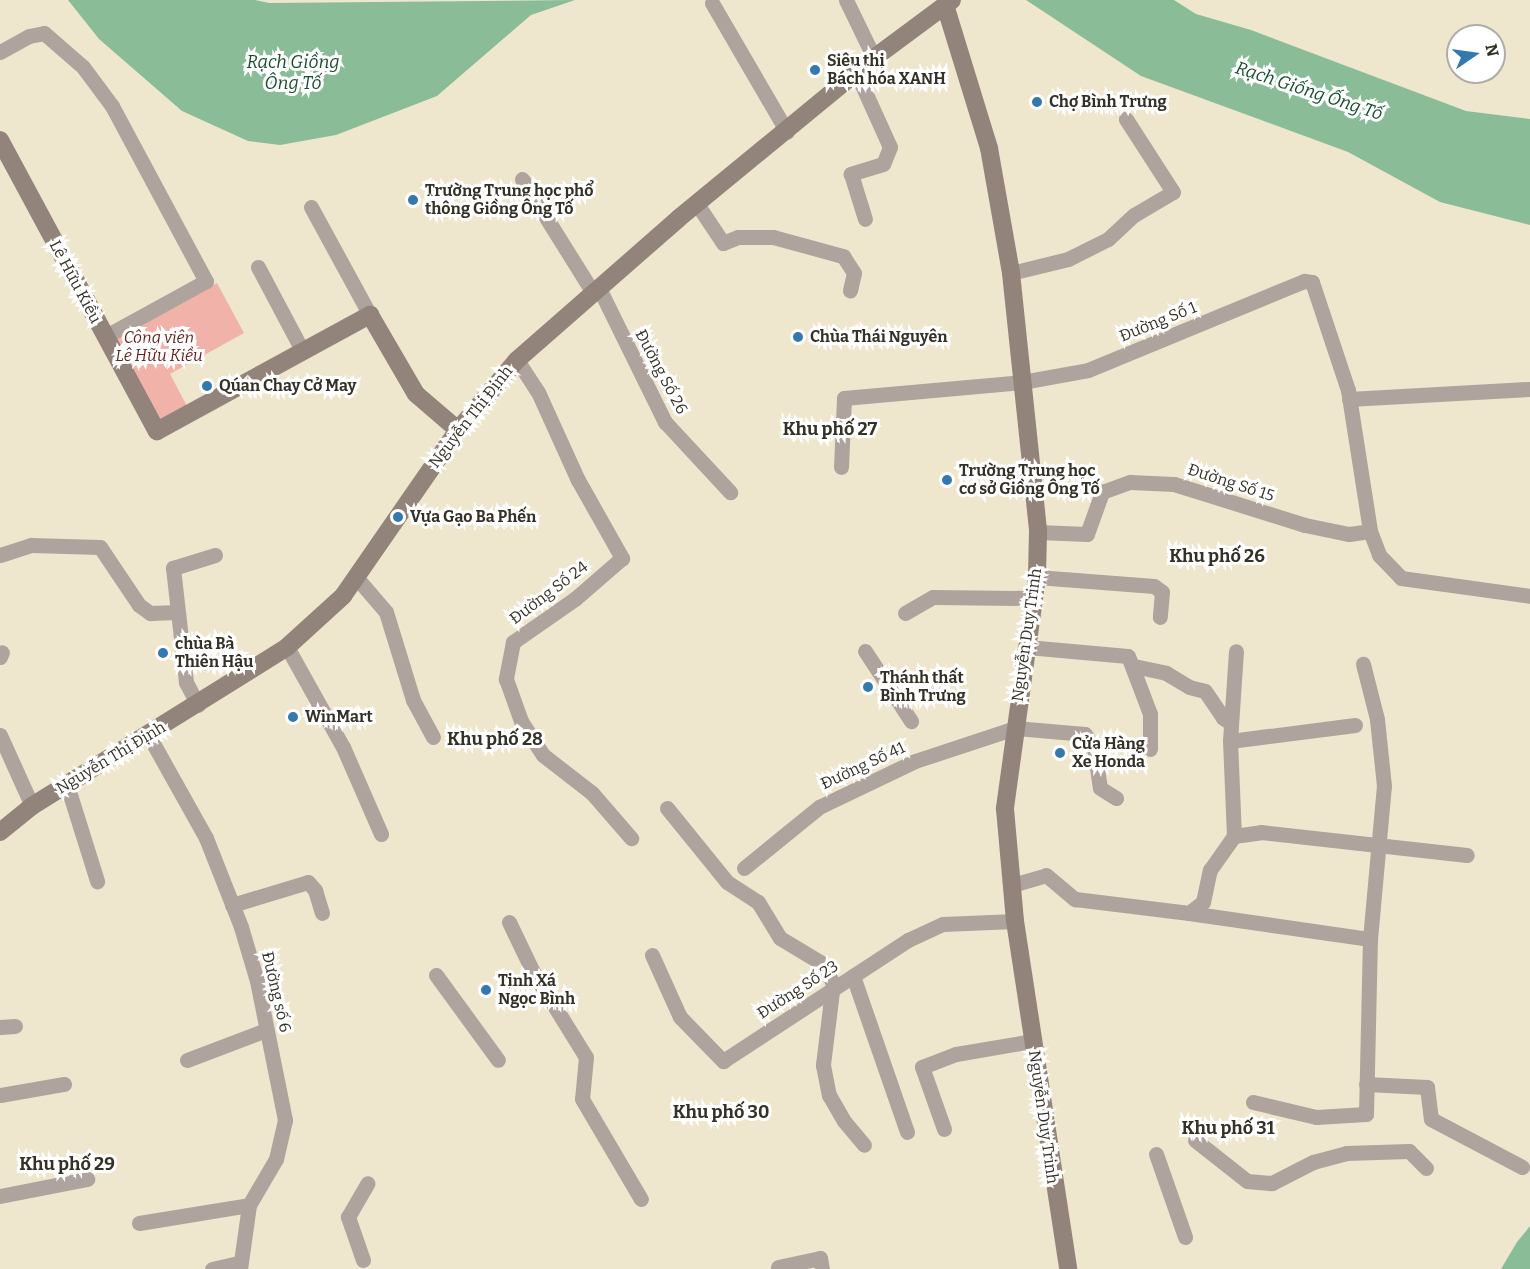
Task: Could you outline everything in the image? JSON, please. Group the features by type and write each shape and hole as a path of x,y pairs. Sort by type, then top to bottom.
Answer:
{"main road":[{"name":"Nguyễn Thị Định","path":"0,832 32,806 149,736 287,647 342,596 458,430 517,360 595,288 874,58 949,2"},
{"name":"Nguyễn Duy Trinh","path":"949,2 989,148 1011,273 1038,532 1037,577 1032,598 1005,809 1015,921 1068,1269"},
{"name":"Lê Hữu Kiều","path":"0,140 156,431 370,315"},
{"path":"370,315 416,394 458,430"}],"street":[{"path":"846,0 874,58"},
{"path":"711,3 787,132"},
{"path":"0,52 29,36 44,33 82,67 112,106 206,281 104,337"},
{"path":"857,74 890,147 883,164 851,174 865,219"},
{"path":"1011,273 1068,259 1108,239 1134,215 1173,192 1126,119"},
{"name":"Đường Số 26","path":"522,179 595,288 665,422 730,492"},
{"path":"697,204 723,243 738,237 772,237 843,256 854,273 850,291"},
{"path":"311,207 370,315"},
{"path":"258,267 303,352"},
{"name":"Đường Số 1","path":"841,467 844,398 1022,382 1088,370 1304,281 1312,282 1349,399"},
{"name":"Đường Số 24","path":"517,360 538,392 578,480 622,558 576,598 513,642 506,679 521,721 543,755 592,793 631,838"},
{"path":"1530,389 1349,399 1370,531 1379,555 1401,578 1530,596"},
{"name":"Đường Số 15","path":"1038,532 1087,534 1102,492 1130,482 1174,484 1305,525 1349,534 1370,531"},
{"path":"0,555 31,545 100,548 140,605 150,613 177,612"},
{"path":"198,705 186,682 173,568 215,555"},
{"path":"356,577 386,612 412,700 433,737"},
{"path":"1037,577 1154,586 1162,592 1160,617"},
{"path":"905,614 933,597 1032,598"},
{"path":"287,647 344,747 381,834"},
{"path":"1027,647 1128,656 1134,666 1150,714 1150,749"},
{"path":"865,651 911,722"},
{"path":"1189,913 1203,902 1210,870 1234,836 1230,741 1236,651"},
{"path":"1253,1102 1316,1117 1361,1117 1366,1114 1370,939 1384,786 1377,718 1363,664"},
{"path":"1134,666 1166,673 1189,687 1205,691 1223,718 1231,723"},
{"path":"1230,741 1355,725"},
{"path":"1015,728 1084,734 1094,748 1100,788 1116,798"},
{"name":"Đường Số 41","path":"744,868 819,807 915,761 1015,728"},
{"path":"0,735 32,806"},
{"name":"Đường số 6","path":"149,736 206,838 232,905 257,981 285,1120 276,1159 249,1204 240,1266"},
{"path":"67,785 97,881"},
{"path":"667,808 727,882 758,902 780,938 820,962 833,983 823,1065 829,1095 844,1121 864,1145"},
{"path":"1234,836 1261,832 1467,855"},
{"path":"1012,885 1046,874 1075,899 1370,939"},
{"path":"232,905 308,882 315,890 322,913"},
{"name":"Đường Số 23","path":"652,956 680,1017 723,1060 830,994 908,940 944,924 1015,921"},
{"path":"509,922 532,970 586,1057 588,1066 580,1087 582,1099 641,1199"},
{"path":"436,975 498,1060"},
{"path":"853,976 907,1132"},
{"path":"187,1060 266,1030"},
{"path":"944,1129 922,1067 956,1054 1032,1041"},
{"path":"0,1095 64,1084"},
{"path":"1366,1084 1427,1087 1431,1119 1522,1167"},
{"path":"1195,1140 1248,1181 1272,1183 1313,1162 1346,1152 1409,1151 1426,1168"},
{"path":"1156,1154 1185,1237"},
{"path":"0,1196 87,1179"},
{"path":"363,1260 348,1217 368,1183"},
{"path":"139,1223 249,1204"},
{"path":"779,1269 820,1258 822,1269"},
{"path":"212,1269 240,1266"}],"green space":[{"name":"Công viên Lê Hữu Kiều","path":"217,283 244,333 170,374 188,408 160,423 115,339"}],"water":[{"name":"Rạch Giồng Ông Tố","path":"68,0 255,0 269,3 575,0 531,15 437,96 336,135 280,145 248,141 182,111 99,39"},
{"name":"Rạch Giống Ống Tố","path":"1026,0 1174,0 1196,14 1251,30 1466,111 1530,119 1530,225 1440,202 1348,152 1141,76"},
{"path":"1530,1226 1530,1269 1501,1269 1517,1242"}],"place":[{"name":"Siêu thị Bách hóa XANH","path":"815,70"},
{"name":"Chợ Bình Trưng","path":"1037,102"},
{"name":"Trường Trung học phổ thông Giồng Ông Tố","path":"413,200"},
{"name":"Chùa Thái Nguyên","path":"798,337"},
{"name":"Qúan Chay Cở May","path":"207,386"},
{"name":"Trường Trung học cơ sở Giồng Ông Tố","path":"947,480"},
{"name":"Vựa Gạo Ba Phến","path":"398,517"},
{"name":"chùa Bà Thiên Hậu","path":"163,653"},
{"name":"Thánh thất Bình Trưng","path":"868,687"},
{"name":"WinMart","path":"293,717"},
{"name":"Cửa Hàng Xe Honda","path":"1060,753"},
{"name":"Tịnh Xá Ngọc Bình","path":"486,990"}],"district":[{"name":"Khu phố 27","path":"830,429"},
{"name":"Khu phố 26","path":"1217,556"},
{"name":"Khu phố 28","path":"495,739"},
{"name":"Khu phố 30","path":"721,1112"},
{"name":"Khu phố 31","path":"1228,1128"},
{"name":"Khu phố 29","path":"67,1164"}]}
